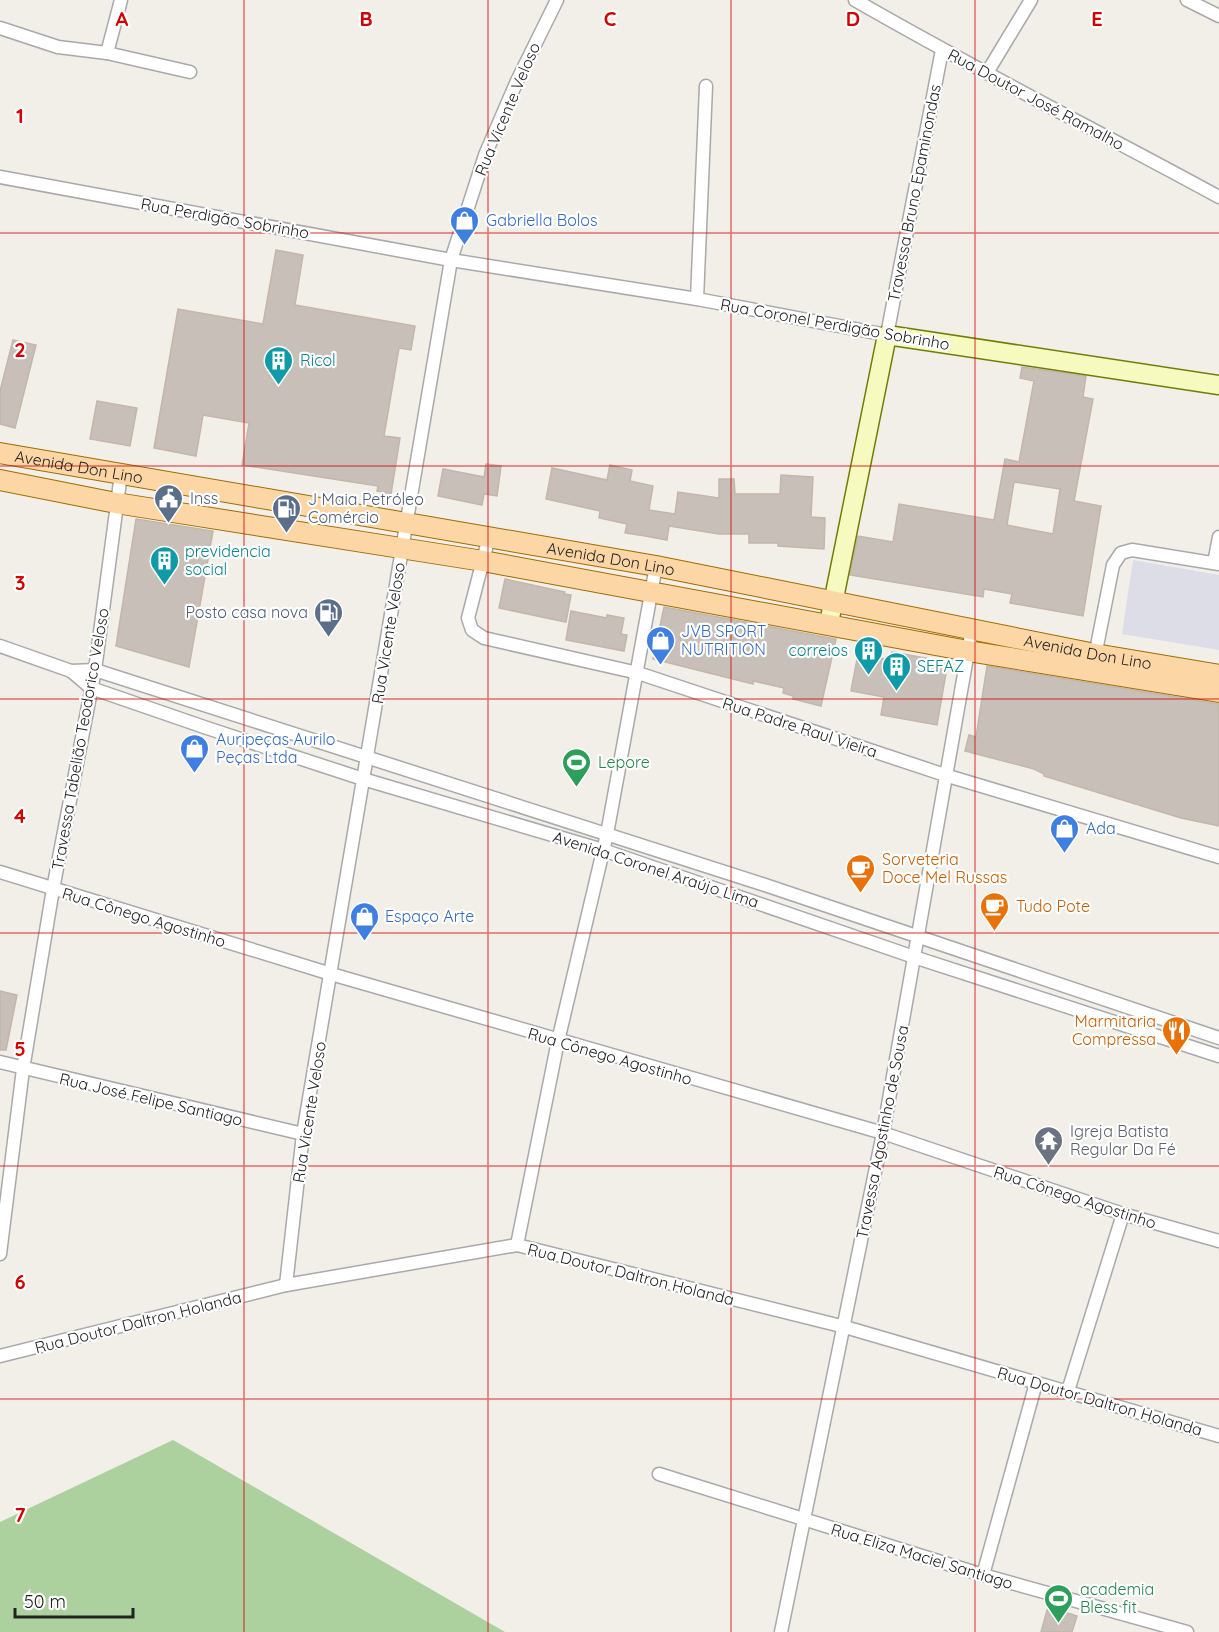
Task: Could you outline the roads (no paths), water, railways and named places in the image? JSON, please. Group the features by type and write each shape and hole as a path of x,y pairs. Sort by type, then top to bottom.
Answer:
{"main road":[{"name":"Avenida Don Lino","path":"0,453 656,566 833,600 972,629 1093,662 1219,692"},
{"name":"Avenida Don Lino","path":"0,480 254,526 483,561 829,623 969,651 1219,675"},
{"path":"254,526 258,498"}],"street":[{"path":"107,53 121,0"},
{"name":"Rua Vicente Veloso","path":"286,1285 303,1134 368,757 400,550 451,260 485,154 517,81 557,0"},
{"name":"Rua Doutor José Ramalho","path":"855,0 942,50 988,71 1219,197"},
{"path":"988,71 1031,0"},
{"path":"1187,0 1219,16"},
{"path":"0,28 58,47 107,53 190,72"},
{"name":"Travessa Bruno Epaminondas","path":"887,335 942,50"},
{"path":"697,299 706,86"},
{"name":"Rua Perdigão Sobrinho","path":"0,177 451,260"},
{"name":"Rua Coronel Perdigão Sobrinho","path":"451,260 697,299 887,335 1219,385"},
{"path":"829,623 887,335"},
{"name":"Travessa Tabelião Teodorico Veloso","path":"0,1254 6,1162 53,889 95,670 121,474"},
{"name":"Rua Padre Raul Vieira","path":"489,537 468,618 475,634 638,673 948,776 1219,857"},
{"path":"1093,662 1113,565 1121,553 1132,550 1217,564 1219,537"},
{"path":"518,1245 558,1041 607,834 656,566"},
{"name":"Travessa Agostinho de Sousa","path":"780,1632 805,1521 883,1133 948,776 972,629"},
{"path":"0,646 71,671 91,688"},
{"path":"71,671 95,670"},
{"name":"Avenida Coronel Araújo Lima","path":"95,670 762,884 1219,1038"},
{"name":"Avenida Coronel Araújo Lima","path":"91,688 363,779 603,850 915,957 1219,1056"},
{"path":"207,728 211,709"},
{"path":"486,815 490,796"},
{"name":"Rua Cônego Agostinho","path":"0,872 331,974 883,1133 1123,1214 1219,1240"},
{"path":"758,902 762,884"},
{"path":"1026,993 1031,976"},
{"path":"1124,1025 1128,1008"},
{"name":"Rua José Felipe Santiago","path":"0,1062 303,1134"},
{"path":"1068,1391 1123,1214"},
{"name":"Rua Doutor Daltron Holanda","path":"0,1356 286,1285 518,1245 845,1327 1219,1436"},
{"path":"983,1575 1036,1383"},
{"name":"Rua Eliza Maciel Santiago","path":"659,1474 983,1575 1186,1632"}],"place":[{"name":"Gabriella Bolos","path":"465,246"},
{"name":"Ricol","path":"279,386"},
{"name":"Inss","path":"169,524"},
{"name":"J Maia Petróleo Comércio","path":"287,534"},
{"name":"previdencia social","path":"164,586"},
{"name":"Posto casa nova","path":"329,638"},
{"name":"JVB SPORT NUTRITION","path":"660,666"},
{"name":"correios","path":"869,676"},
{"name":"SEFAZ","path":"896,692"},
{"name":"Auripeças Aurilo Peças Ltda","path":"195,774"},
{"name":"Lepore","path":"577,788"},
{"name":"Ada","path":"1065,854"},
{"name":"Sorveteria Doce Mel Russas","path":"861,894"},
{"name":"Tudo Pote","path":"995,932"},
{"name":"Espaço Arte","path":"364,942"},
{"name":"Marmitaria Compressa","path":"1177,1056"},
{"name":"Igreja Batista Regular Da Fé","path":"1049,1166"},
{"name":"academia Bless fit","path":"1059,1624"}]}
